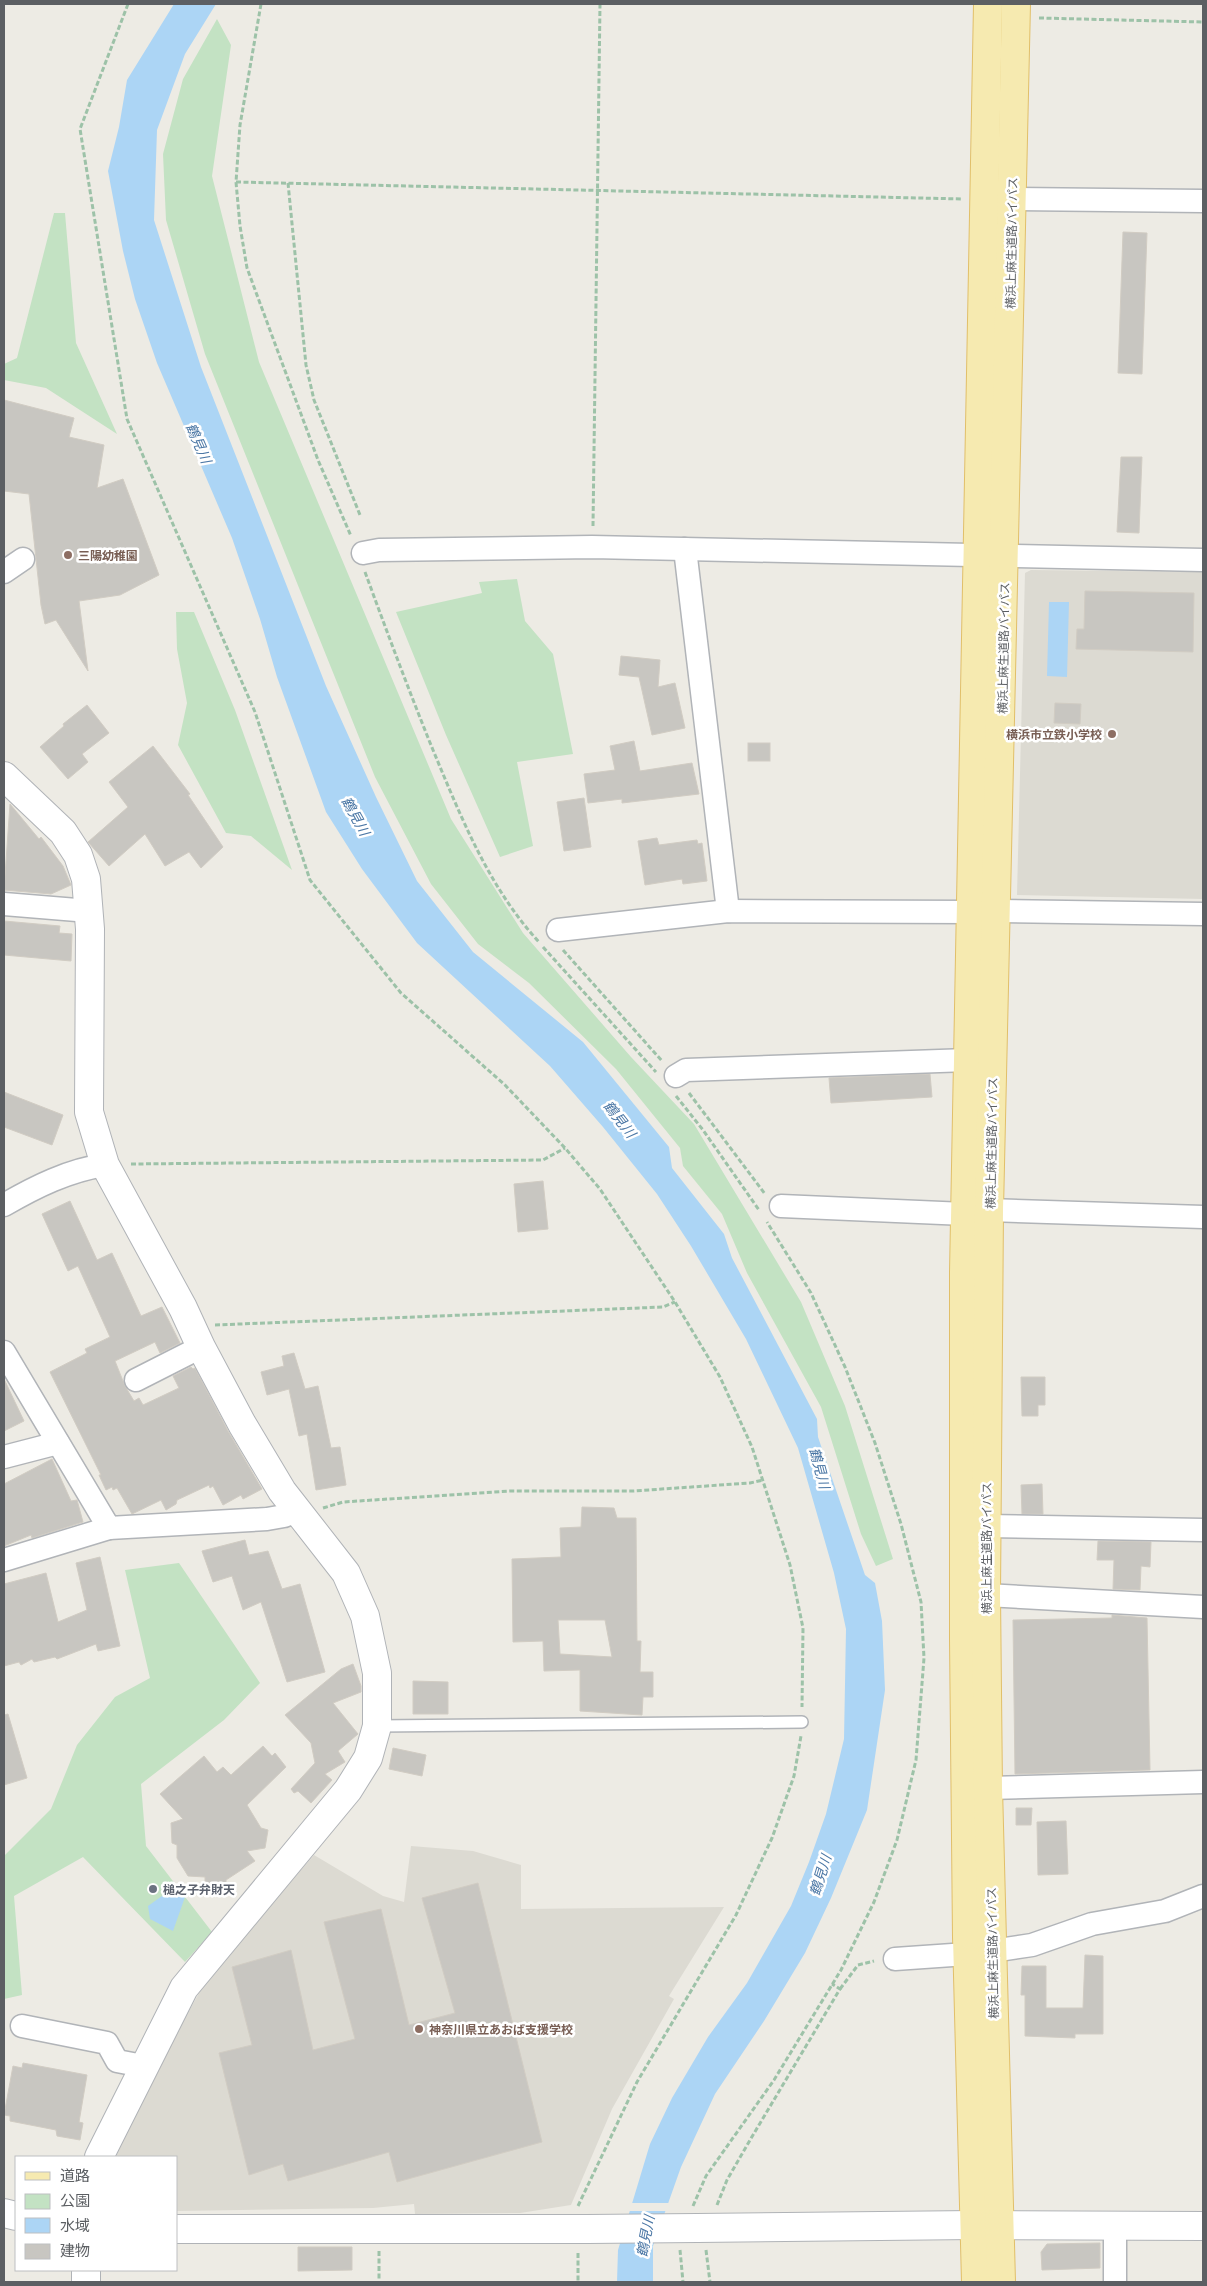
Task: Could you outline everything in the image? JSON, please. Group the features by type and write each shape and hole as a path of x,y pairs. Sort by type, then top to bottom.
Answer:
{"main road":[{"name":"横浜上麻生道路バイパス","path":"980,1953 988,1788 986,1526 977,1212 968,1060 984,911 976,555 988,4"},
{"name":"横浜上麻生道路バイパス","path":"1001,2282 987,2225 980,1953 964,1649 984,911 1005,556 1016,11"},
{"name":"横浜上麻生道路バイパス","path":"976,2282 987,2225"}],"street":[{"path":"1012,199 1203,202"},
{"path":"359,551 592,548 686,549 1203,560"},
{"path":"686,549 728,911"},
{"path":"4,572 24,559"},
{"path":"4,776 63,832 78,855 86,879 89,911 89,1112 105,1165 183,1308 197,1340 242,1424 300,1516 346,1573 365,1616 377,1673 377,1726 368,1758 348,1790 184,1988 143,2066 100,2156"},
{"path":"4,904 89,911"},
{"path":"558,930 728,911 984,911 1203,914"},
{"path":"670,1082 686,1070 968,1060"},
{"path":"4,1205 34,1187 89,1167 105,1165"},
{"path":"769,1213 977,1212 1203,1217"},
{"path":"136,1380 197,1340"},
{"path":"4,1352 110,1528"},
{"path":"4,1456 58,1443"},
{"path":"4,1560 110,1528 300,1516"},
{"path":"986,1526 1203,1530"},
{"path":"986,1595 1203,1607"},
{"path":"988,1788 1203,1782"},
{"path":"895,1959 980,1953 1032,1945 1092,1924 1165,1910 1203,1896"},
{"path":"22,2026 107,2043 117,2060 143,2066"},
{"path":"178,2230 581,2228 704,2218 987,2225 1203,2226"},
{"path":"1115,2226 1115,2282"}],"lane":[{"path":"377,1726 802,1722"}],"path":[{"path":"128,4 80,129 127,419 255,712 310,880 400,994 505,1086 565,1148 600,1189 675,1302 720,1377 752,1447 790,1565 798,1598 803,1628 802,1722 800,1747 794,1776 772,1838 736,1915 637,2082 582,2195 578,2282"},
{"path":"261,4 240,125 236,182 240,226 247,268 318,460 359,551 397,661 454,801 486,869 529,932 670,1082 703,1130 769,1213 845,1367 875,1443 901,1524 921,1602 924,1658 916,1760 897,1840 874,1902 832,1984 774,2080 706,2176 704,2218 710,2282"},
{"path":"592,548 600,4"},
{"path":"1016,11 1203,22"},
{"path":"236,182 983,200"},
{"path":"288,183 306,365 314,400 360,515"},
{"path":"105,1165 543,1160 565,1148"},
{"path":"197,1340 213,1325 663,1307 675,1302"},
{"path":"300,1516 343,1502 511,1492 633,1490 750,1483 763,1480"},
{"path":"704,2218 840,1989 858,1965 895,1959"},
{"path":"832,1984 840,1989"},
{"path":"379,2230 379,2282"}],"shaded area":[{"name":"横浜市立鉄小学校","path":"1031,570 1203,572 1203,899 1017,895 1025,573"},
{"name":"神奈川県立あおば支援学校","path":"411,1846 473,1851 521,1865 521,1909 724,1907 669,1996 674,1999 612,2109 571,2205 520,2213 415,2214 414,2204 373,2208 178,2211 178,2156 116,2156 135,2107 207,1979 314,1855 383,1896 404,1902"}],"green space":[{"path":"217,19 231,45 212,176 259,362 451,819 523,933 631,1057 694,1124 801,1302 845,1406 893,1559 876,1566 861,1534 821,1407 747,1273 722,1214 683,1166 680,1148 616,1069 529,983 478,944 431,884 375,777 205,354 166,220 163,154 183,79"},
{"path":"54,213 65,213 76,343 117,434 46,388 4,380 4,364 17,358"},
{"path":"517,579 525,621 553,654 573,754 517,762 533,846 500,857 446,735 396,612 482,593 479,582"},
{"path":"176,612 194,612 235,710 292,870 251,836 226,833 178,745 187,703 177,649"},
{"path":"179,1563 260,1683 224,1720 141,1784 146,1846 212,1932 185,1962 83,1857 14,1896 22,1995 4,1999 4,1856 51,1809 77,1745 115,1697 150,1678 125,1570"}],"water":[{"name":"鶴見川","path":"174,4 216,4 185,54 157,130 154,220 201,367 326,686 376,797 417,881 473,952 583,1042 669,1147 672,1168 724,1234 732,1258 817,1419 818,1437 865,1575 875,1583 882,1621 885,1690 867,1810 831,1898 805,1953 764,2021 715,2094 681,2167 653,2246 653,2282 617,2282 618,2250 650,2144 672,2098 708,2037 747,1983 791,1906 809,1862 826,1814 844,1739 846,1629 834,1573 798,1448 746,1339 691,1246 657,1194 603,1127 550,1066 417,943 362,869 326,812 277,677 260,619 232,538 157,363 135,299 123,251 108,171 119,127 127,80"},
{"path":"1049,602 1069,602 1067,677 1047,676"},
{"path":"169,1891 185,1897 173,1931 150,1919 148,1906"}],"pier":[{"path":"628,2203 671,2203 668,2211 626,2211"}],"building":[{"path":"1123,232 1147,233 1142,374 1118,373"},
{"path":"4,400 74,418 69,437 104,445 97,488 123,479 159,575 120,595 79,601 88,671 56,620 45,624 41,605 29,494 4,491"},
{"path":"1121,457 1142,457 1139,533 1117,532"},
{"path":"1085,591 1194,593 1193,652 1076,649 1077,629 1084,629"},
{"path":"621,656 660,660 658,687 675,683 685,728 652,735 639,677 619,675"},
{"path":"1055,703 1081,704 1080,724 1054,723"},
{"path":"87,705 109,733 82,754 88,762 68,779 40,747 64,726 63,724"},
{"path":"634,741 640,771 692,763 699,794 622,803 622,799 588,803 584,774 615,770 610,746"},
{"path":"748,743 770,743 770,761 748,761"},
{"path":"153,746 190,794 188,795 223,847 201,868 189,852 165,866 145,834 109,866 88,842 128,807 109,782"},
{"path":"584,798 591,847 564,851 557,802"},
{"path":"10,804 39,839 41,837 63,866 71,885 51,894 4,890"},
{"path":"657,838 659,845 697,840 698,844 702,843 707,881 683,884 682,879 645,885 638,841"},
{"path":"4,921 60,926 59,933 72,934 71,961 4,955"},
{"path":"930,1074 932,1097 831,1103 829,1078"},
{"path":"4,1092 63,1115 52,1145 4,1127"},
{"path":"543,1181 548,1229 518,1232 514,1184"},
{"path":"70,1201 97,1260 112,1253 141,1316 162,1307 180,1343 160,1353 155,1342 115,1361 125,1386 134,1401 139,1398 143,1405 179,1388 173,1376 191,1367 195,1368 228,1431 262,1489 243,1499 241,1495 223,1505 213,1486 210,1488 209,1485 177,1500 176,1504 166,1510 161,1500 132,1514 117,1488 113,1490 112,1487 106,1490 99,1475 101,1475 50,1372 87,1353 85,1349 110,1337 78,1266 68,1271 42,1214"},
{"path":"294,1353 305,1389 318,1386 331,1448 340,1447 346,1485 316,1490 307,1434 299,1436 289,1389 267,1395 261,1372 284,1366 282,1356"},
{"path":"1021,1377 1045,1377 1045,1405 1038,1405 1038,1416 1022,1416"},
{"path":"4,1379 24,1421 4,1431"},
{"path":"52,1459 71,1501 77,1500 83,1522 32,1538 31,1535 4,1546 4,1484"},
{"path":"1042,1484 1043,1514 1022,1514 1021,1485"},
{"path":"582,1507 614,1508 617,1518 636,1518 637,1641 641,1641 640,1672 653,1672 653,1697 643,1697 642,1715 580,1711 580,1670 544,1671 543,1641 513,1642 512,1559 561,1557 560,1528 581,1527","holes":["558,1620 605,1620 612,1657 560,1654"]},
{"path":"245,1540 249,1555 268,1551 282,1589 300,1584 325,1672 287,1682 261,1602 243,1610 232,1576 213,1582 202,1551"},
{"path":"1098,1541 1151,1542 1150,1567 1141,1566 1140,1590 1113,1589 1114,1560 1097,1560"},
{"path":"100,1557 120,1646 98,1651 96,1644 57,1659 55,1657 34,1662 32,1659 21,1665 19,1662 4,1666 4,1584 46,1573 58,1622 87,1610 76,1563"},
{"path":"1112,1615 1147,1618 1150,1770 1015,1774 1013,1620 1112,1618"},
{"path":"353,1664 361,1686 361,1692 333,1703 358,1734 338,1751 345,1762 325,1774 332,1780 311,1803 298,1791 294,1793 291,1789 315,1763 311,1743 285,1715 341,1669"},
{"path":"413,1681 448,1682 448,1714 413,1714"},
{"path":"8,1714 27,1778 4,1785 4,1715"},
{"path":"263,1746 272,1756 275,1753 286,1767 247,1805 261,1828 268,1830 265,1848 247,1851 255,1861 226,1880 226,1883 205,1883 205,1877 188,1876 177,1858 177,1845 172,1843 171,1823 183,1819 160,1794 204,1756 217,1772 223,1767 231,1775"},
{"path":"393,1748 426,1755 422,1776 389,1769"},
{"path":"1016,1808 1032,1808 1031,1825 1016,1825"},
{"path":"1066,1821 1068,1874 1038,1875 1037,1822"},
{"path":"478,1883 542,2142 397,2182 389,2152 288,2181 283,2164 249,2175 219,2053 252,2045 232,1967 291,1950 313,2050 355,2039 324,1922 381,1909 409,2025 455,2013 422,1898"},
{"path":"1085,1955 1103,1956 1103,2034 1075,2034 1075,2038 1025,2036 1025,1995 1021,1995 1022,1966 1046,1966 1046,2008 1083,2008"},
{"path":"23,2063 87,2075 79,2122 83,2123 80,2140 57,2136 56,2130 10,2121 10,2116 4,2115 13,2066 22,2068"},
{"path":"1100,2243 1100,2268 1042,2270 1041,2252 1047,2244"},
{"path":"298,2247 352,2247 352,2270 298,2271"}],"place":[{"name":"三陽幼稚園","path":"68,555"},
{"name":"横浜市立鉄小学校","path":"1112,734"},
{"name":"槌之子弁財天","path":"153,1889"},
{"name":"神奈川県立あおば支援学校","path":"419,2029"}]}
